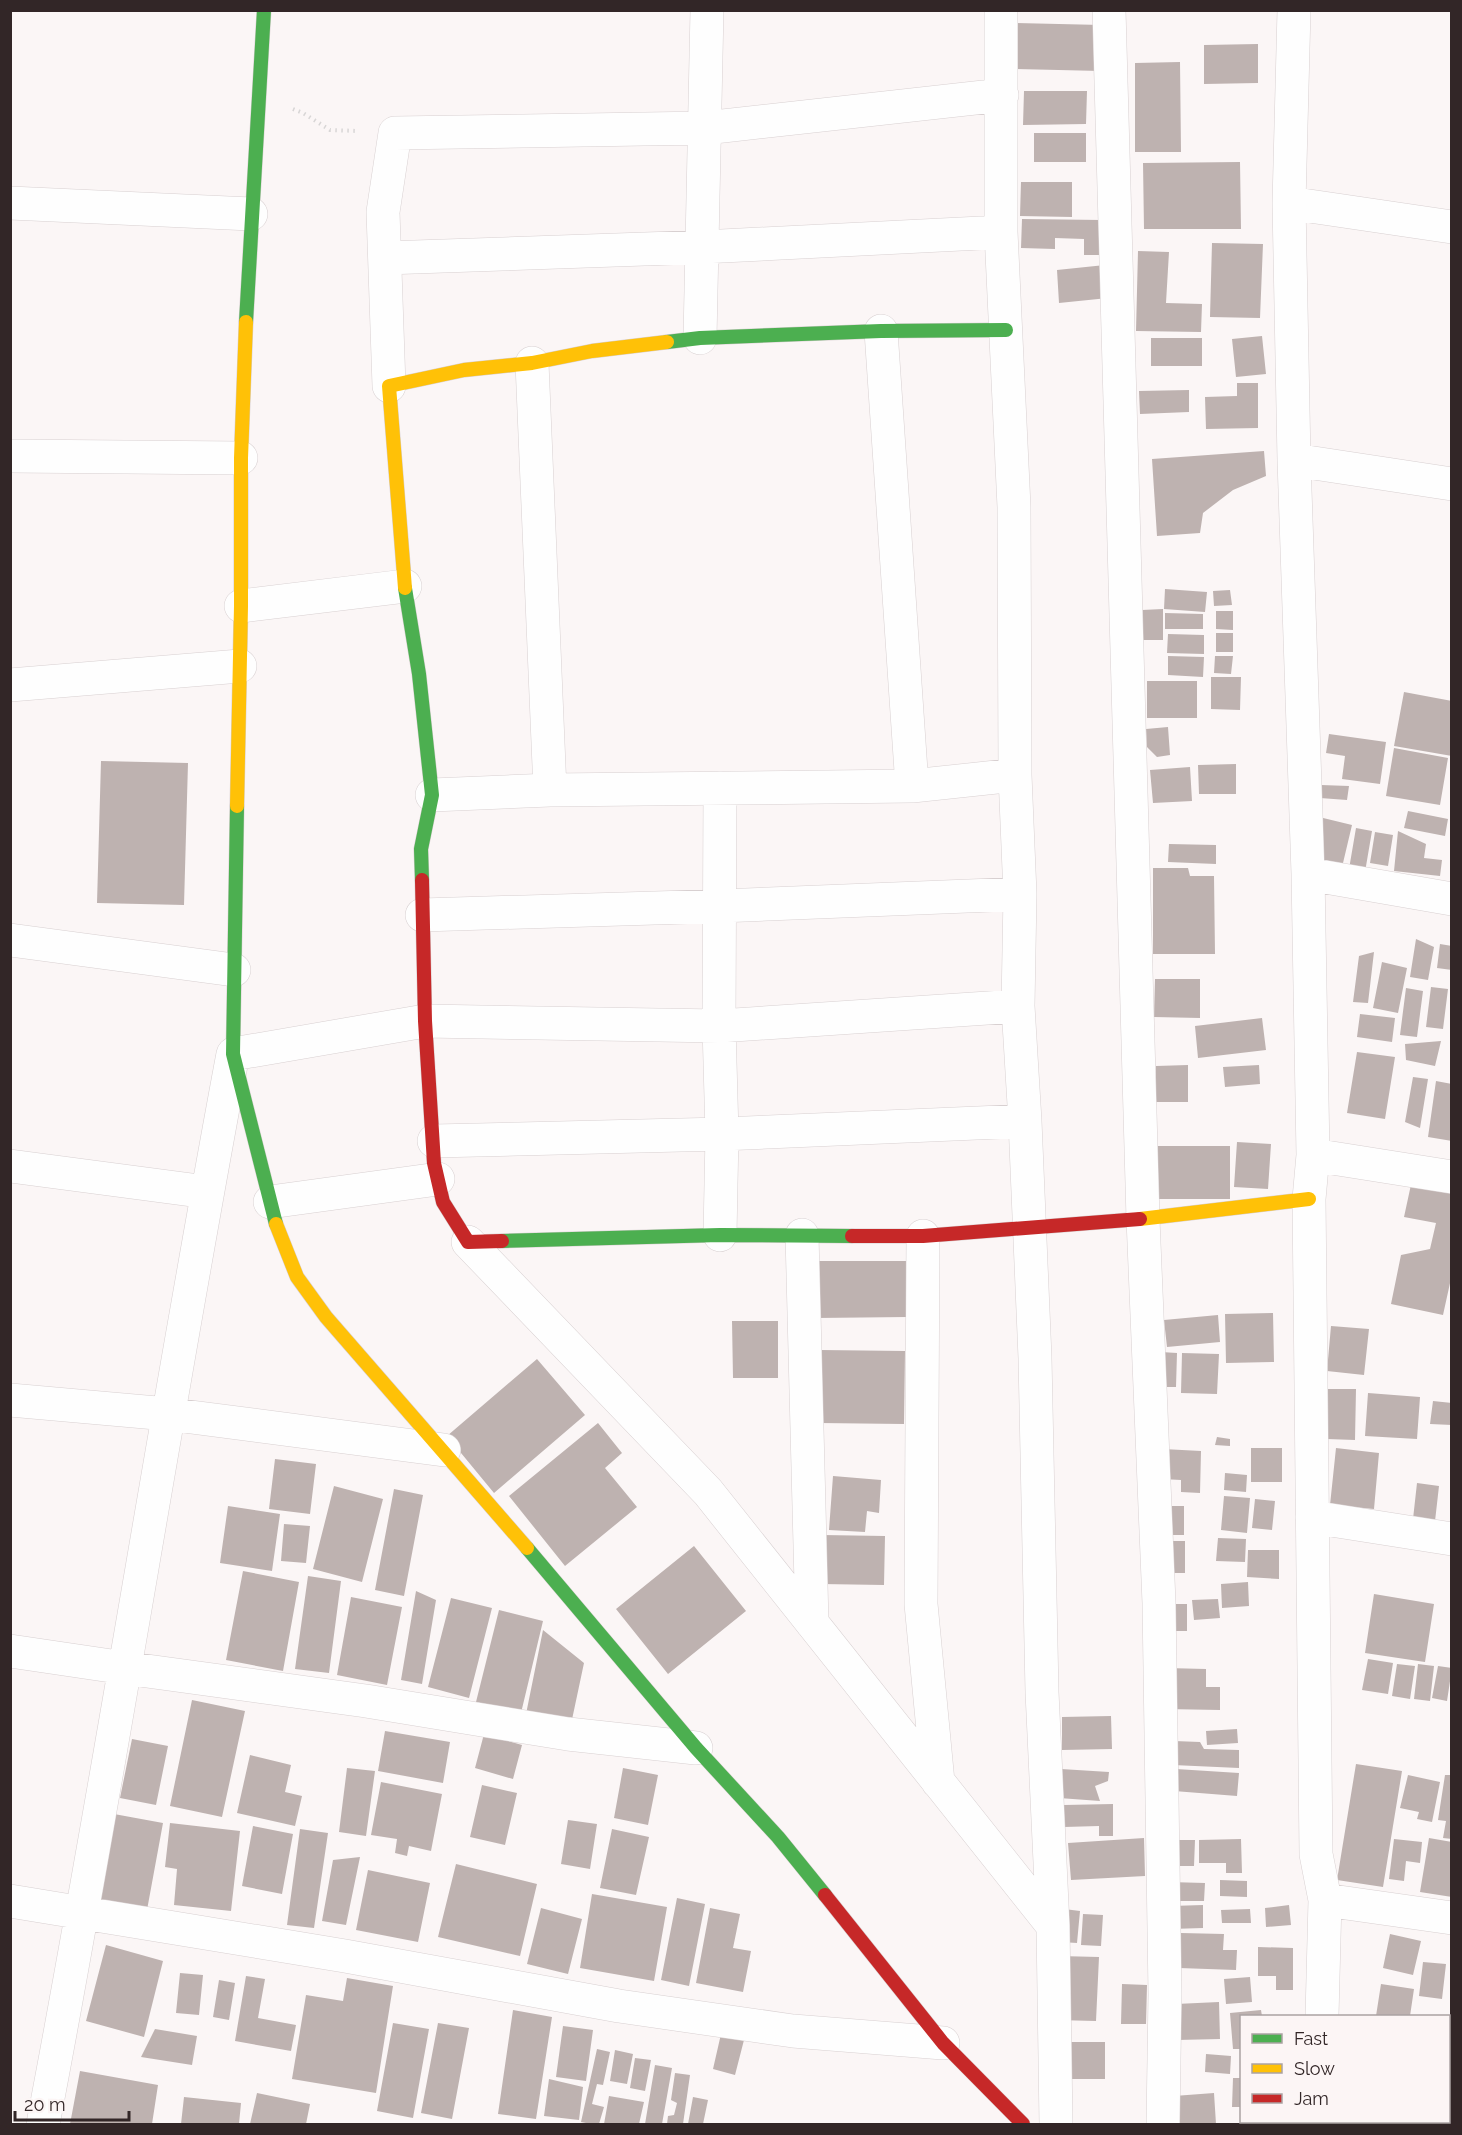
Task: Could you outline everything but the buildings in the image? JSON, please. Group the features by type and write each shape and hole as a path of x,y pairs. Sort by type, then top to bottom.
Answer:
{"street":[{"path":"43,2124 83,1913 168,1414 233,1054 241,606 241,458 251,214 264,10"},
{"path":"700,338 707,10"},
{"path":"1001,10 1001,232 1014,507 1015,775 1020,894 1018,1006 1035,1358 1042,1692 1053,1926 1056,2124"},
{"path":"1109,10 1143,1219 1159,1603 1165,1994 1163,2124"},
{"path":"1294,10 1289,203 1294,460 1308,874 1313,1155 1309,1199 1316,1854 1325,1900 1322,2015"},
{"path":"1002,95 705,128 395,133 383,212 389,386 405,586 432,795 421,849 422,915 425,1021 434,1163 443,1202 468,1242 708,1492 1053,1926"},
{"path":"10,203 251,214"},
{"path":"1289,203 1452,227"},
{"path":"385,258 702,247 1001,232"},
{"path":"389,386 464,370 532,363 592,351 700,338 881,331 1006,330"},
{"path":"881,331 912,786"},
{"path":"532,363 550,790"},
{"path":"10,456 241,458"},
{"path":"1294,460 1452,484"},
{"path":"241,606 405,586"},
{"path":"10,685 240,666"},
{"path":"432,795 550,790 912,786 1015,775"},
{"path":"720,788 719,1026 722,1134 720,1236"},
{"path":"1308,874 1452,899"},
{"path":"422,915 1020,894"},
{"path":"10,940 234,970"},
{"path":"233,1054 425,1021 719,1026 1018,1006"},
{"path":"233,1054 277,1229 297,1277 326,1317 444,1450 696,1748 778,1837 943,2043 1023,2124"},
{"path":"434,1141 722,1134 1025,1121"},
{"path":"1313,1155 1452,1177"},
{"path":"10,1166 207,1192"},
{"path":"270,1203 438,1179"},
{"path":"468,1242 720,1236 923,1236 1143,1219 1309,1199"},
{"path":"802,1235 812,1623"},
{"path":"923,1236 921,1604 938,1782"},
{"path":"10,1400 168,1414 444,1450"},
{"path":"1312,1517 1452,1539"},
{"path":"10,1651 366,1701 568,1734 696,1748"},
{"path":"1325,1900 1452,1918"},
{"path":"10,1901 345,1956 619,2006 793,2031 943,2043"}],"path":[{"path":"258,98 303,113 330,130 395,133"}],"traffic: fast":[{"path":"246,322 264,10"},
{"path":"667,342 700,338 881,331 1006,330"},
{"path":"405,588 419,674 432,795 421,849 422,880"},
{"path":"237,806 233,1054 276,1224"},
{"path":"502,1241 720,1235 852,1236"},
{"path":"527,1548 696,1748 778,1837 825,1895"}],"traffic: slow":[{"path":"237,806 241,458 246,322"},
{"path":"405,588 389,386 464,370 532,363 592,351 667,342"},
{"path":"1140,1219 1309,1199"},
{"path":"276,1224 297,1277 326,1317 527,1548"}],"traffic: jam":[{"path":"422,880 425,1021 434,1163 443,1202 468,1242 502,1241"},
{"path":"852,1236 923,1236 1140,1219"},
{"path":"825,1895 943,2043 1023,2124"}]}
